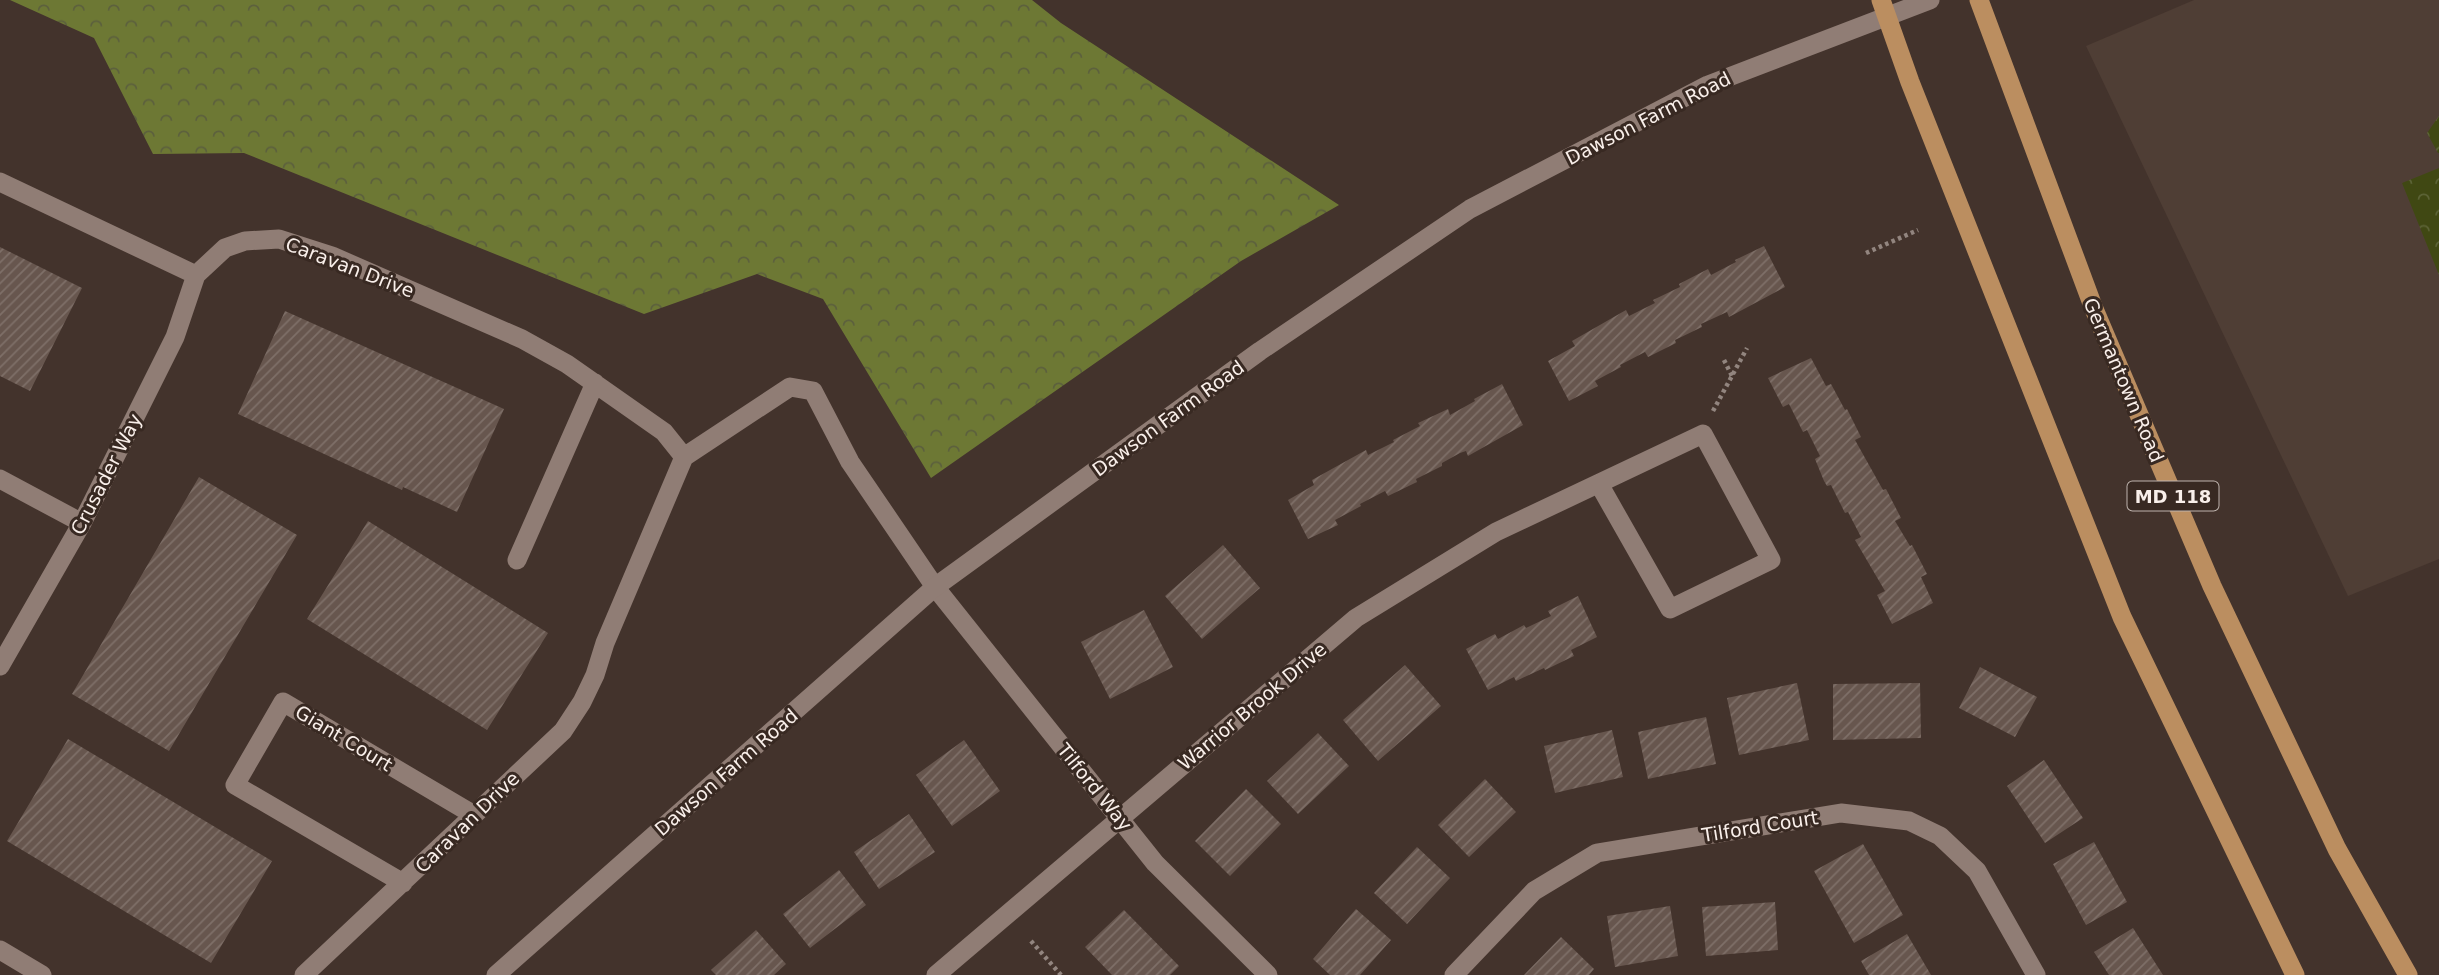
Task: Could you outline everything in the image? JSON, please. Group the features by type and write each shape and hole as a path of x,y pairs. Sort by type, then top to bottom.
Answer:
{"main road":[{"name":"Germantown Road","path":"1979,0 2094,309 2212,586 2337,849 2407,975"},
{"path":"1883,8 2122,617 2295,975"}],"street":[{"name":"Dawson Farm Road","path":"496,975 935,587 1261,351 1470,209 1708,85 1883,8 1930,0"},
{"path":"0,181 197,275"},
{"name":"Caravan Drive","path":"197,275 225,248 245,241 279,239 332,256 522,339 567,364 664,432 684,457 582,702 563,731 304,975"},
{"name":"Crusader Way","path":"0,666 6,642 82,523 176,337 197,275"},
{"path":"517,560 595,383"},
{"path":"684,457 790,387 813,391 850,462 935,587"},
{"path":"1600,484 1670,609 1770,560 1703,434"},
{"name":"Warrior Brook Drive","path":"936,975 1356,618 1496,532 1703,434"},
{"path":"0,479 82,523"},
{"name":"Tilford Way","path":"935,587 1156,863 1268,975"},
{"name":"Giant Court","path":"403,883 236,785 283,702 474,814"},
{"name":"Tilford Court","path":"1454,975 1534,891 1597,853 1841,813 1909,821 1940,836 1978,871 2036,975"},
{"path":"0,950 42,975"}],"path":[{"path":"1866,253 1918,230"},
{"path":"1703,434 1747,348"},
{"path":"1724,360 1732,376"},
{"path":"1031,941 1061,975"}],"shaded area":[{"path":"2194,0 2439,0 2439,559 2348,596 2086,46"}],"green space":[{"path":"10,0 1032,0 1061,23 1339,205 1241,261 931,478 823,299 757,274 644,314 244,153 153,154 94,38"},
{"path":"2439,116 2439,153 2438,153 2427,133"},
{"path":"2439,168 2439,275 2402,183"}],"building":[{"path":"1764,246 1785,287 1729,317 1727,312 1701,324 1702,327 1648,357 1645,352 1620,365 1621,367 1595,381 1598,386 1569,401 1548,361 1575,346 1572,341 1626,310 1629,316 1655,303 1653,300 1708,269 1711,275"},
{"path":"0,247 82,288 30,391 0,376"},
{"path":"285,311 504,409 457,512 403,487 402,490 238,414"},
{"path":"1811,358 1826,386 1831,384 1845,410 1847,409 1861,437 1855,440 1883,490 1886,489 1901,518 1895,521 1910,546 1912,545 1927,574 1921,577 1933,603 1892,624 1877,595 1885,591 1855,540 1861,537 1831,485 1827,486 1824,481 1815,459 1820,456 1807,430 1803,432 1789,404 1783,407 1768,378"},
{"path":"1502,384 1523,425 1468,456 1466,451 1460,453 1416,479 1417,482 1388,496 1385,491 1360,504 1361,506 1335,520 1338,525 1308,539 1288,500 1314,485 1312,480 1366,450 1368,455 1394,442 1393,440 1420,426 1418,423 1448,409 1450,415"},
{"path":"199,477 297,535 169,751 72,694"},
{"path":"368,521 548,633 487,730 307,619"},
{"path":"1223,545 1260,588 1202,639 1165,596"},
{"path":"1578,596 1597,637 1571,650 1574,656 1516,681 1514,677 1488,690 1466,649 1495,634 1498,639 1524,625 1526,628 1551,616 1548,611"},
{"path":"1144,610 1173,667 1110,699 1081,642"},
{"path":"1405,665 1441,706 1378,761 1343,720"},
{"path":"1980,667 2037,697 2015,737 1959,708"},
{"path":"1797,683 1809,740 1739,755 1727,698"},
{"path":"1920,683 1921,738 1833,740 1833,684"},
{"path":"1706,717 1716,764 1648,779 1638,732"},
{"path":"1612,730 1623,777 1555,793 1544,746"},
{"path":"1318,733 1349,766 1298,814 1267,781"},
{"path":"68,739 272,861 211,963 7,841"},
{"path":"964,740 1000,791 952,826 916,775"},
{"path":"2044,760 2083,818 2045,843 2007,786"},
{"path":"1485,779 1516,812 1469,857 1438,825"},
{"path":"1246,789 1281,824 1230,876 1195,841"},
{"path":"909,814 935,852 879,889 854,852"},
{"path":"2094,842 2127,902 2086,925 2053,864"},
{"path":"1863,844 1903,915 1854,943 1814,871"},
{"path":"1417,847 1450,878 1407,924 1374,893"},
{"path":"839,870 866,905 810,948 783,914"},
{"path":"1775,902 1778,950 1706,956 1702,907"},
{"path":"1670,906 1678,956 1615,967 1607,916"},
{"path":"1356,909 1391,940 1360,975 1330,975 1313,959"},
{"path":"1124,910 1179,966 1170,975 1112,975 1085,947"},
{"path":"2133,928 2163,975 2109,975 2094,952"},
{"path":"756,930 786,964 774,975 716,975 711,970"},
{"path":"1907,934 1931,975 1869,975 1861,961"},
{"path":"1561,937 1594,969 1589,975 1524,975"}]}
